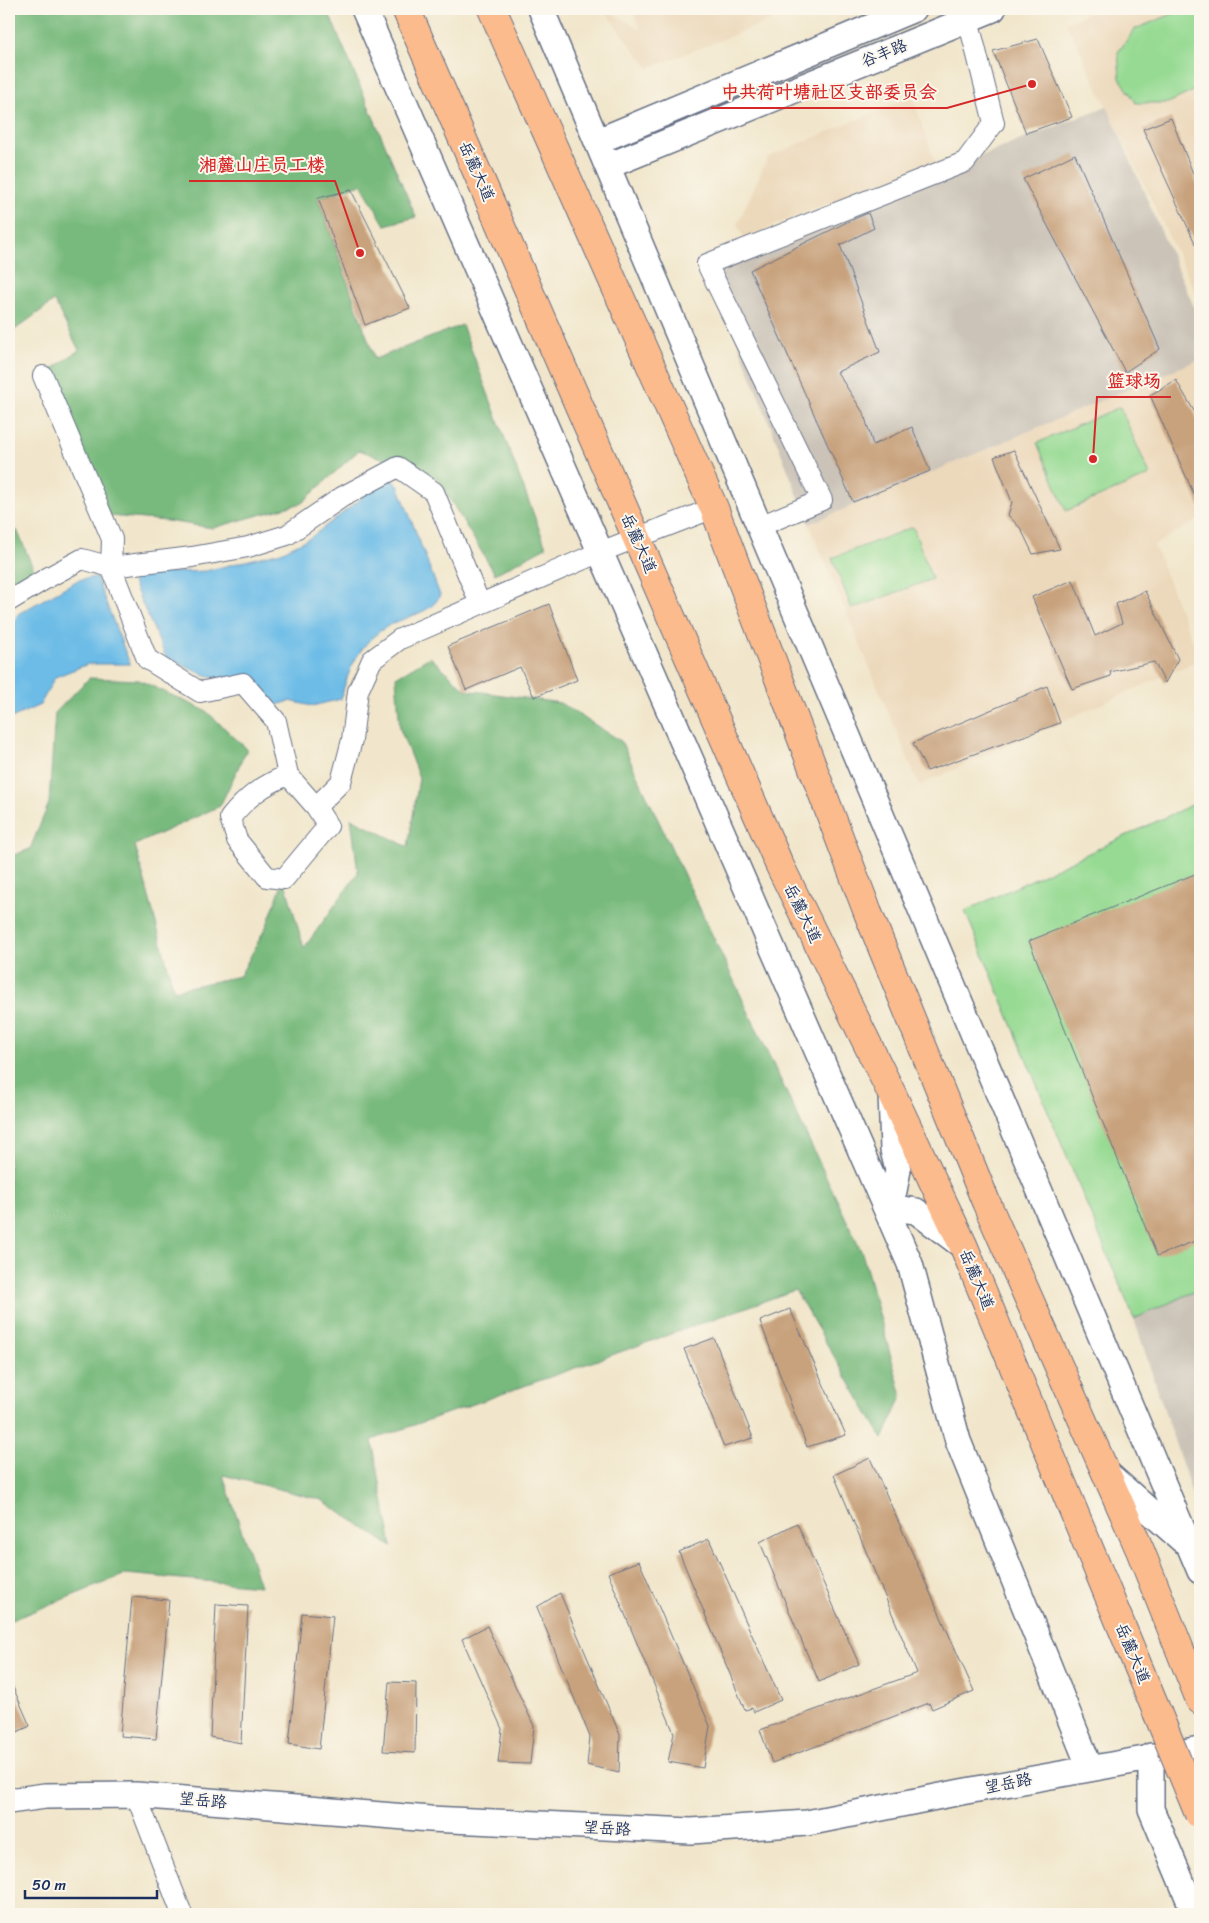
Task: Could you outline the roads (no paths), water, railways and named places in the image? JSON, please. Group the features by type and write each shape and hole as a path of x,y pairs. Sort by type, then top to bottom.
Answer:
{"highway":[{"name":"岳麓大道","path":"406,9 779,864 891,1092 964,1247 1200,1815"},
{"path":"492,9 714,508 868,913 972,1166 1140,1550 1199,1697"}],"street":[{"path":"364,9 910,1264 958,1441 1090,1768"},
{"path":"541,9 1188,1545 1200,1569"},
{"name":"谷丰路","path":"598,141 914,9"},
{"name":"谷丰路","path":"608,166 993,9"},
{"path":"760,526 822,500 707,264 965,162 994,123 968,19"},
{"path":"43,376 112,539 111,567 147,659 200,692 243,683 276,721 288,775 316,807 328,826 284,879 267,877 237,840 230,818 243,802 269,782 288,775"},
{"path":"9,601 82,560 111,567 192,557 248,547 287,535 342,497 398,467 434,492 480,604"},
{"path":"316,807 341,782 352,740 358,691 372,660 400,640 480,604 600,552 714,508"},
{"path":"886,1207 894,1191 898,1170 893,1150 891,1092"},
{"path":"886,1207 916,1212 964,1247"},
{"path":"1107,1473 1188,1545"},
{"name":"望岳路","path":"9,1801 45,1796 136,1795 430,1820 692,1831 807,1823 1151,1756 1200,1749"},
{"path":"1151,1756 1150,1809 1195,1914"},
{"path":"136,1795 182,1914"}],"water":[{"path":"381,478 388,478 398,485 440,595 425,611 388,626 370,640 357,657 347,677 341,699 312,706 290,701 277,705 270,697 254,687 204,674 166,657 129,574 206,571 281,552 310,538 357,502"},
{"path":"96,577 130,664 88,664 55,677 40,705 9,719 9,632 18,614 78,580"}],"place":[{"name":"中共荷叶塘社区支部委员会","path":"1032,84"},
{"name":"湘麓山庄员工楼","path":"360,253"},
{"name":"篮球场","path":"1093,459"}]}
